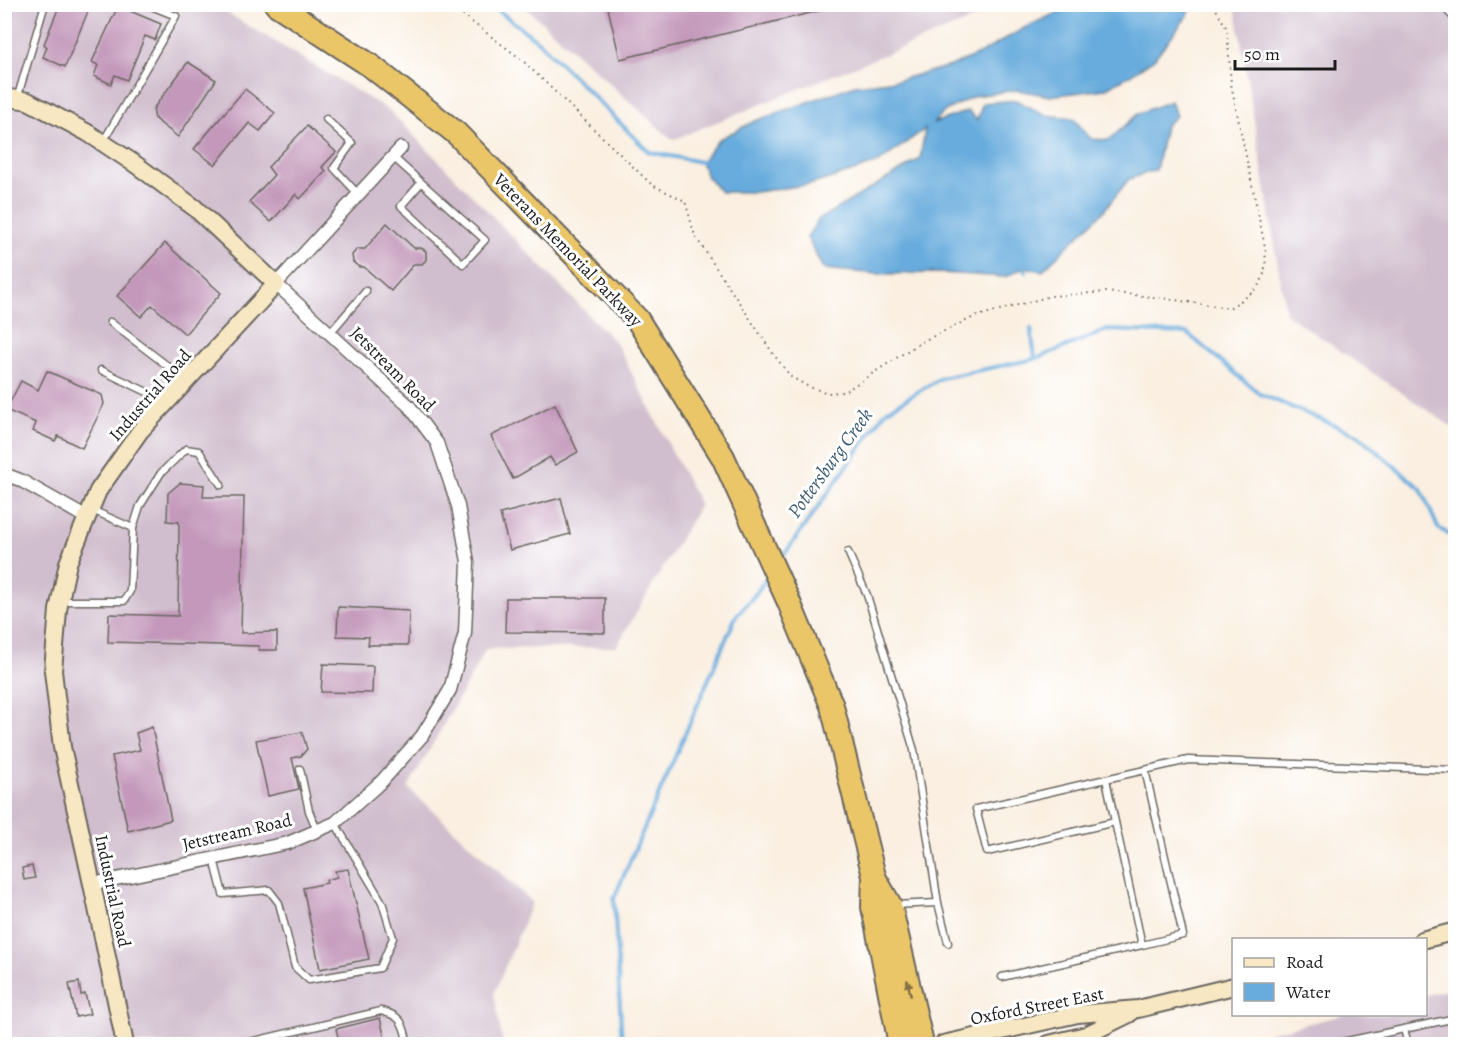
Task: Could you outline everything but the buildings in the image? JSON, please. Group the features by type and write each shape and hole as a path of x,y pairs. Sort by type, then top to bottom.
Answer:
{"highway":[{"name":"Veterans Memorial Parkway","path":"276,4 371,66 456,133 637,319 723,457 764,545 832,705 873,876 873,907 900,1044"},
{"name":"Veterans Memorial Parkway","path":"873,876 890,905 922,1044"}],"street":[{"name":"Jetstream Road","path":"11,98 28,101 88,133 195,208 410,407 436,443 458,506 468,562 465,633 450,690 422,736 382,781 335,823 288,843 92,884"},
{"name":"Industrial Road","path":"125,1044 62,747 53,671 60,601 68,563 98,491 140,431 397,153"},
{"path":"4,474 89,513"},
{"path":"1426,938 1455,931"},
{"name":"Oxford Street East","path":"944,1044 1078,1014 1138,1009 1232,986"},
{"name":"Oxford Street East","path":"1049,1044 1086,1035 1138,1009"}],"lane":[{"path":"11,98 45,4"},
{"path":"102,142 176,16 146,4"},
{"path":"1441,4 1455,20"},
{"path":"326,119 352,143 334,168 358,195"},
{"path":"397,153 421,183 484,240 463,264 401,206 421,183"},
{"path":"330,333 366,291"},
{"path":"110,322 187,381"},
{"path":"101,370 168,402"},
{"path":"60,601 124,601 130,591 133,528 140,506 162,473 186,449 199,451 221,485"},
{"path":"89,513 133,528"},
{"path":"848,552 867,595 914,750 938,903 948,943"},
{"path":"1115,822 987,852 976,809 1188,760 1455,770"},
{"path":"300,769 309,811 317,830"},
{"path":"1002,977 1183,935 1145,770"},
{"path":"1106,779 1142,945"},
{"path":"214,858 223,894 269,890 279,903 295,967 309,980 380,968 393,938 388,920 382,902 335,823"},
{"path":"890,905 938,903"},
{"path":"241,1044 381,1011 394,1014 404,1026 408,1044"},
{"path":"1333,1044 1455,1018"},
{"path":"1404,1029 1408,1044"}],"path":[{"path":"448,4 521,59 652,185 685,201 695,236 774,355 791,377 809,387 828,393 844,392 921,342 974,317 1051,296 1106,292 1161,297 1229,308 1255,291 1263,280 1267,262 1265,247 1231,84 1227,29 1216,9 1216,4"}],"shaded area":[{"path":"5,5 214,5 390,111 616,343 700,505 616,647 486,649 408,788 532,902 494,994 503,1044 5,1044"},
{"path":"523,5 1008,5 672,140"},
{"path":"1235,5 1455,5 1455,429 1286,314"},
{"path":"1455,988 1455,1044 1221,1044 1340,1016 1427,1016 1427,995"}],"water":[{"path":"1074,5 1188,5 1188,15 1154,59 1105,89 1050,96 1017,90 974,96 945,111 933,123 968,111 977,120 983,103 1016,100 1045,115 1073,118 1091,139 1109,140 1139,113 1171,101 1176,116 1165,126 1156,170 1129,179 1102,213 1042,271 1025,267 1005,277 942,273 877,274 823,269 807,237 819,219 920,159 925,129 878,163 813,184 756,192 721,192 707,177 701,162 719,139 755,121 855,85 898,80 951,66"}],"waterway":[{"path":"490,4 539,42 649,152 703,161"},
{"path":"1024,263 1026,272"},
{"path":"1031,329 1035,359"},
{"name":"Pottersburg Creek","path":"779,562 886,411 941,378 1035,359 1107,330 1187,333 1260,394 1358,435 1421,489 1438,528 1456,538"},
{"name":"Pottersburg Creek","path":"622,1044 614,898 736,616 769,575"}]}
